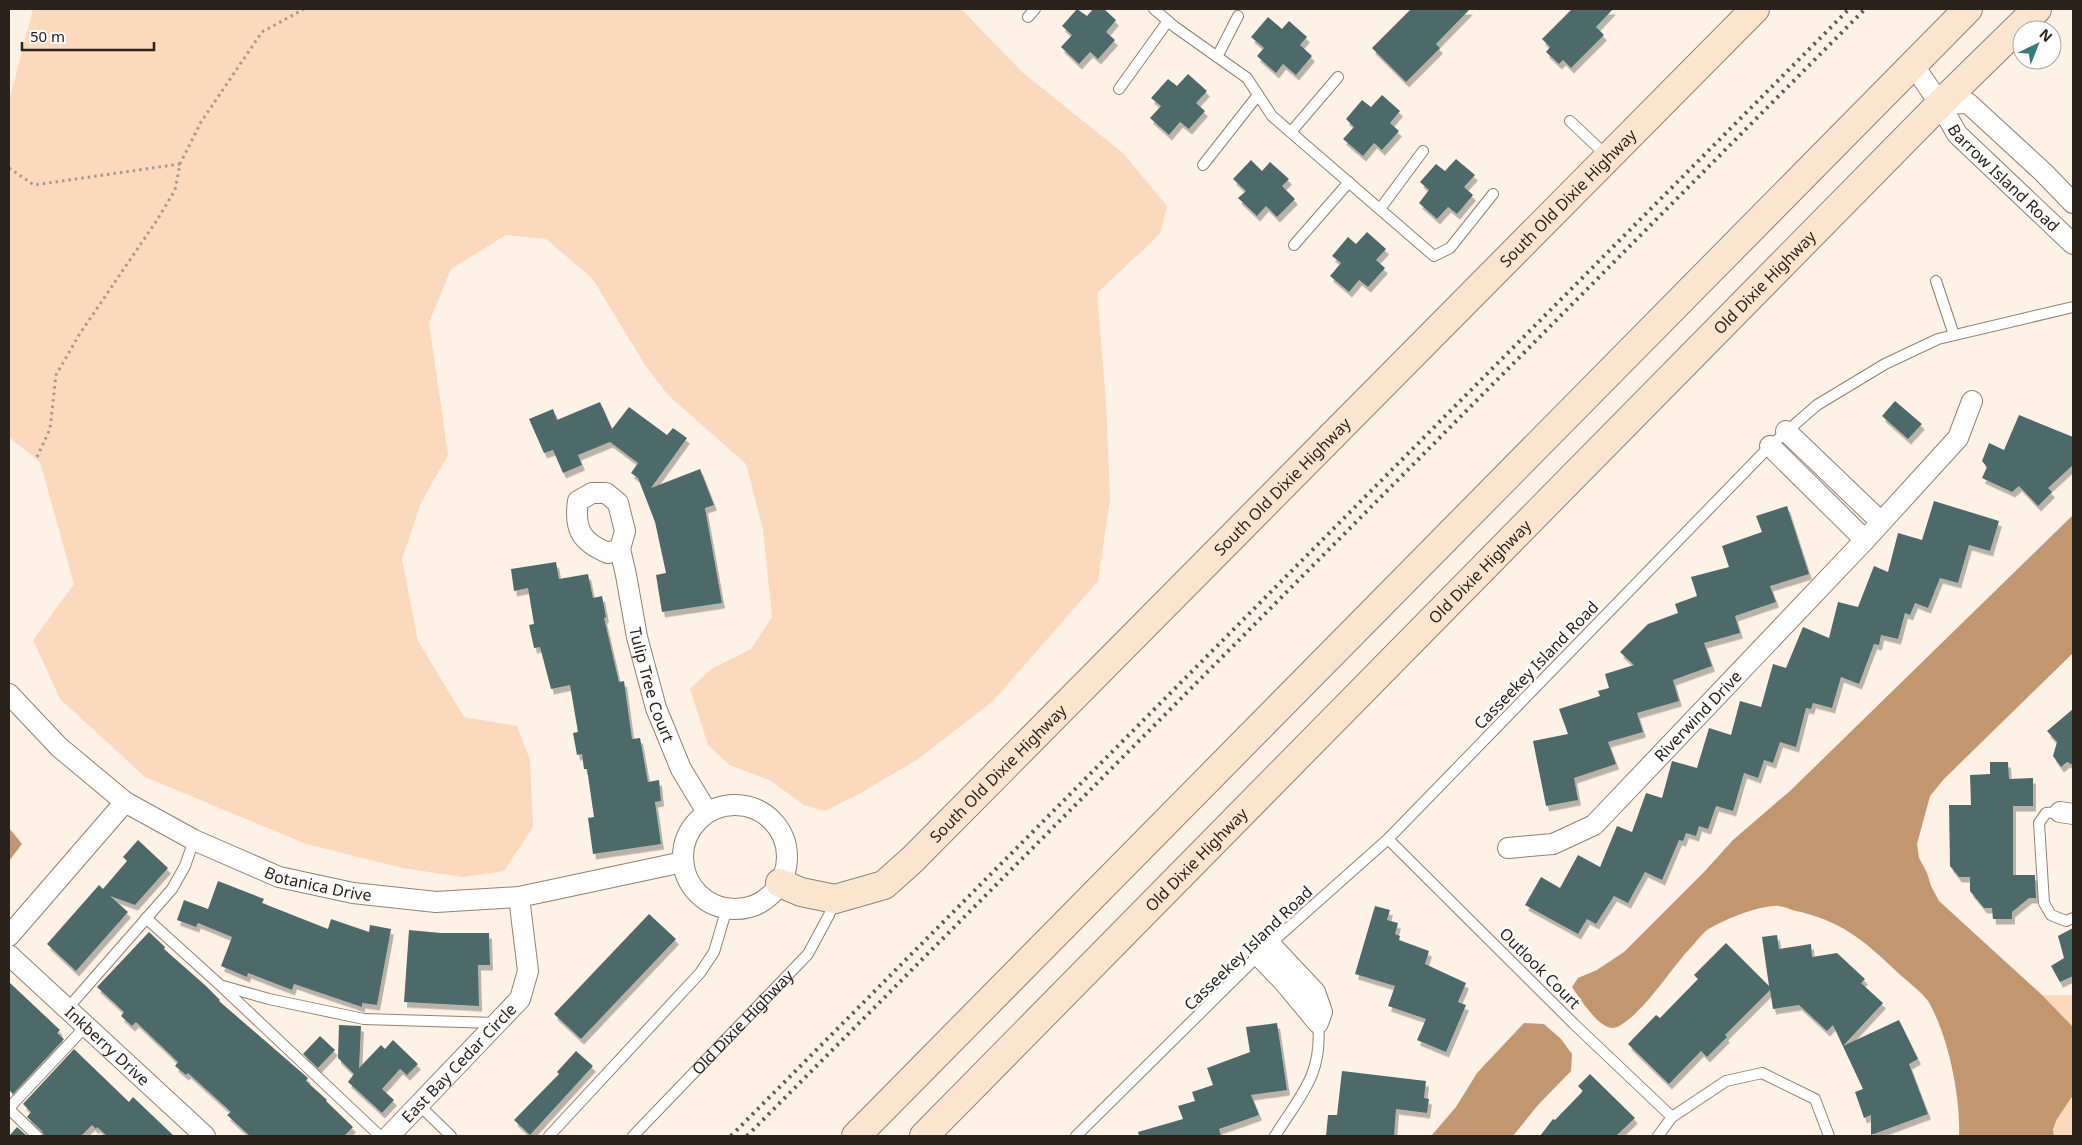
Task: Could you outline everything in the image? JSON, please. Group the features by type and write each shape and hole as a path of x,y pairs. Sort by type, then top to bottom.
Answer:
{"main road":[{"name":"South Old Dixie Highway","path":"780,883 802,892 835,899 884,885 913,859 1755,9"},
{"path":"856,1136 1912,63 1968,9"},
{"name":"Old Dixie Highway","path":"924,1136 1940,104 2037,9"}],"street":[{"name":"Barrow Island Road","path":"1912,63 1940,104 1957,134 2073,244"},
{"name":"Barrow Island Road","path":"1940,104 1968,103 2043,172 2073,203"},
{"name":"Riverwind Drive","path":"1508,848 1553,844 1594,825 1865,540 1958,438 1972,401"},
{"path":"1786,431 1881,522"},
{"path":"1770,446 1865,540"},
{"name":"Tulip Tree Court","path":"620,549 637,637 656,708 681,769 707,812"},
{"name":"Botanica Drive","path":"11,702 59,747 125,802 194,840 279,876 353,893 436,902 519,897 683,862"},
{"path":"9,936 125,802"},
{"path":"729,804 747,806 764,813 777,825 784,839 787,863 780,883 769,897 754,906 736,909 727,908 702,898 689,882 683,862 683,848 686,836 695,822 707,812 729,804"},
{"name":"East Bay Cedar Circle","path":"389,1136 520,999 528,971 526,938 519,897"},
{"path":"1264,950 1315,992 1322,1012 1318,1023"},
{"name":"Inkberry Drive","path":"9,955 205,1136"}],"lane":[{"path":"1154,9 1247,78 1272,116 1434,256 1450,248 1493,194"},
{"path":"1217,57 1238,16"},
{"path":"1119,89 1168,21"},
{"path":"1290,132 1338,77"},
{"path":"1203,165 1258,95"},
{"path":"1570,121 1608,157"},
{"path":"1380,209 1424,150"},
{"path":"1294,245 1349,182"},
{"path":"1936,281 1954,335"},
{"name":"Casseekey Island Road","path":"1076,1136 1264,950 1388,838 1786,431 1817,406 1885,364 1938,340 2073,307"},
{"path":"2067,813 2046,813 2038,823 2044,903 2052,915 2066,921 2073,918"},
{"name":"Outlook Court","path":"1388,838 1574,1024 1672,1117"},
{"path":"67,1009 172,889 185,866 194,840"},
{"name":"Old Dixie Highway","path":"633,1136 808,954 829,915 835,899"},
{"path":"550,1136 700,973 714,952 727,908"},
{"path":"146,918 380,1136"},
{"path":"220,985 269,999 364,1019 496,1023"},
{"path":"1275,1136 1305,1092 1312,1078 1320,1044 1318,1023"},
{"path":"38,1136 9,1109 86,1026"},
{"path":"1658,1136 1672,1117 1726,1081 1762,1073 1815,1099 1829,1136"},
{"path":"419,1105 451,1136"}],"path":[{"path":"38,457 50,429 56,374 79,335 157,220 175,190 180,164 201,122 262,32 304,9"},
{"path":"9,168 34,185 180,164"}],"shaded area":[{"path":"33,9 961,9 1022,72 1123,153 1167,206 1160,234 1097,293 1106,402 1110,499 1098,581 993,701 918,759 859,794 825,811 804,805 771,781 729,765 708,745 690,689 711,669 751,649 772,617 763,530 746,464 668,395 645,365 592,278 546,239 506,235 451,269 429,323 448,455 421,503 402,559 418,641 464,717 517,726 530,760 533,827 504,871 463,877 402,868 306,844 145,777 60,699 33,640 74,584 40,462 9,437 9,101"},
{"path":"2073,515 2073,653 1944,779 1930,796 1917,844 1919,858 1939,901 2042,995 2073,1027 2073,1095 2057,1119 2053,1129 2054,1136 1959,1136 1958,1104 1952,1067 1942,1031 1925,997 1872,949 1850,933 1825,920 1782,907 1766,907 1748,911 1707,930 1685,953 1647,1001 1627,1021 1611,1028 1598,1020 1572,987 1578,978 1597,970 1624,952 1704,872 1733,840 1790,791"},
{"path":"9,828 22,844 9,861"},
{"path":"2042,995 2073,995 2073,1027"},
{"path":"1524,1023 1544,1024 1561,1039 1572,1054 1571,1071 1538,1105 1513,1136 1431,1136 1456,1107 1477,1073"},
{"path":"2073,1095 2073,1136 2054,1136 2057,1119"}],"building":[{"path":"1077,9 1087,16 1093,9 1104,9 1116,20 1106,32 1115,40 1098,59 1090,52 1079,64 1061,47 1072,35 1062,26"},
{"path":"1411,9 1470,9 1436,44 1440,48 1406,82 1372,48"},
{"path":"1572,9 1613,9 1596,27 1604,35 1571,68 1563,60 1559,64 1546,52 1550,47 1542,39"},
{"path":"1268,17 1282,29 1289,21 1307,37 1300,45 1312,56 1296,75 1283,64 1276,73 1257,56 1264,48 1251,37"},
{"path":"1188,74 1207,91 1196,103 1205,111 1189,129 1180,122 1169,135 1150,118 1161,106 1151,98 1168,79 1177,86"},
{"path":"1382,95 1400,111 1390,123 1399,131 1382,150 1374,143 1363,156 1343,139 1354,127 1346,119 1362,100 1371,107"},
{"path":"1456,159 1475,175 1464,187 1473,195 1457,214 1448,207 1437,219 1419,203 1429,190 1420,182 1436,164 1445,171"},
{"path":"1251,160 1262,171 1270,162 1289,179 1282,186 1295,199 1277,217 1266,206 1257,216 1238,198 1246,191 1233,179"},
{"path":"1367,232 1386,249 1376,260 1385,268 1368,287 1359,280 1349,292 1330,276 1341,263 1332,256 1348,237 1356,244"},
{"path":"1895,401 1922,424 1908,439 1882,416"},
{"path":"600,402 612,429 629,407 667,435 673,428 687,438 651,488 700,469 714,505 705,508 722,603 662,612 656,575 666,573 655,522 638,478 631,473 638,463 610,442 578,455 582,465 563,473 553,450 544,453 529,419 553,409 557,420"},
{"path":"2019,415 2073,437 2073,465 2048,488 2052,492 2038,506 2019,486 2012,492 1982,478 1987,467 1982,461 1989,443 2004,450"},
{"path":"1934,501 1999,521 1990,551 1969,545 1958,583 1940,578 1928,608 1915,603 1910,615 1905,613 1898,639 1881,635 1879,645 1874,644 1859,684 1841,677 1832,708 1813,703 1811,709 1806,708 1796,747 1780,742 1773,763 1764,760 1758,778 1744,773 1733,811 1716,806 1708,829 1699,826 1696,836 1686,833 1683,841 1679,840 1662,880 1645,872 1628,903 1614,896 1596,924 1587,919 1578,934 1525,905 1541,877 1560,888 1578,855 1600,867 1617,826 1632,832 1646,793 1662,798 1672,761 1697,768 1709,728 1731,735 1740,701 1761,707 1773,664 1786,668 1803,627 1829,638 1838,602 1858,607 1874,566 1888,572 1898,533 1922,540"},
{"path":"1787,506 1809,574 1770,586 1776,602 1735,616 1740,633 1704,643 1712,666 1673,680 1679,701 1637,713 1643,732 1608,742 1616,764 1574,778 1578,800 1546,806 1533,741 1568,734 1559,709 1600,696 1598,691 1609,688 1605,674 1634,665 1620,652 1648,624 1678,613 1675,604 1697,596 1691,577 1729,567 1722,546 1762,532 1756,516"},
{"path":"556,562 559,579 588,574 593,598 602,596 606,617 604,618 619,682 624,681 632,739 640,738 648,782 659,780 661,801 655,802 661,844 593,854 588,818 594,817 587,769 584,769 582,754 577,755 573,733 578,732 570,685 551,689 540,647 534,648 529,625 534,624 528,588 514,591 511,569"},
{"path":"2073,709 2073,765 2067,762 2061,767 2053,756 2057,742 2047,731"},
{"path":"1990,762 2008,762 2009,779 2033,778 2033,806 2013,806 2013,875 2035,875 2036,898 2029,898 2012,912 2012,919 1993,919 1992,908 1984,908 1970,891 1970,877 1959,877 1950,866 1949,805 1971,805 1970,775 1990,774"},
{"path":"138,840 168,868 135,905 110,896 128,912 76,971 47,944 99,885 103,889 127,861 123,857"},
{"path":"218,881 264,899 262,903 328,929 331,919 369,932 370,925 391,929 377,1005 362,1003 362,1007 294,984 292,990 248,973 247,977 221,966 232,937 198,923 196,927 177,920 184,900 208,909"},
{"path":"1375,906 1390,910 1387,920 1398,923 1395,934 1400,936 1399,940 1429,951 1425,964 1466,983 1458,1002 1466,1005 1446,1052 1417,1040 1426,1019 1388,1006 1395,986 1355,974"},
{"path":"649,914 676,939 581,1039 554,1014"},
{"path":"2073,928 2073,976 2060,982 2051,966 2064,958 2058,936"},
{"path":"409,930 441,933 489,933 490,965 478,965 479,1006 404,1002"},
{"path":"149,932 165,947 164,949 206,986 219,1001 308,1078 306,1081 353,1127 344,1136 250,1136 227,1115 231,1112 188,1073 186,1075 175,1066 178,1062 136,1022 132,1026 121,1016 124,1012 97,987"},
{"path":"1777,935 1779,949 1811,944 1812,957 1837,953 1865,979 1861,983 1883,1003 1843,1046 1899,1020 1918,1059 1909,1064 1928,1114 1871,1135 1871,1115 1864,1118 1855,1092 1863,1089 1833,1025 1827,1031 1799,1005 1773,1009 1770,990 1725,1035 1727,1037 1707,1057 1701,1051 1669,1084 1628,1044 1656,1015 1660,1018 1698,979 1694,975 1726,943 1769,986 1762,937"},
{"path":"9,982 60,1030 57,1033 64,1039 13,1094 9,1090"},
{"path":"1277,1023 1287,1090 1251,1095 1259,1115 1219,1129 1221,1136 1139,1136 1138,1132 1183,1119 1178,1106 1195,1101 1192,1092 1213,1085 1207,1068 1250,1052 1246,1027"},
{"path":"339,1025 361,1026 359,1068 381,1045 385,1049 393,1040 418,1064 407,1075 400,1069 382,1089 394,1100 382,1113 348,1082 354,1074 338,1058"},
{"path":"320,1036 335,1050 318,1068 303,1054"},
{"path":"74,1049 129,1102 133,1097 174,1136 107,1136 92,1125 81,1136 44,1136 42,1131 27,1117 31,1112 23,1104"},
{"path":"576,1051 593,1066 530,1135 514,1120 559,1074 557,1072"},
{"path":"1342,1071 1426,1081 1424,1098 1429,1099 1427,1113 1396,1109 1394,1136 1326,1136 1328,1115 1337,1115"},
{"path":"1590,1074 1635,1118 1616,1136 1540,1136 1553,1119 1555,1120 1583,1091 1578,1086"},
{"path":"17,1127 27,1136 9,1136"}],"railway":[{"path":"731,1136 1849,9"},
{"path":"747,1136 1865,9"}]}
